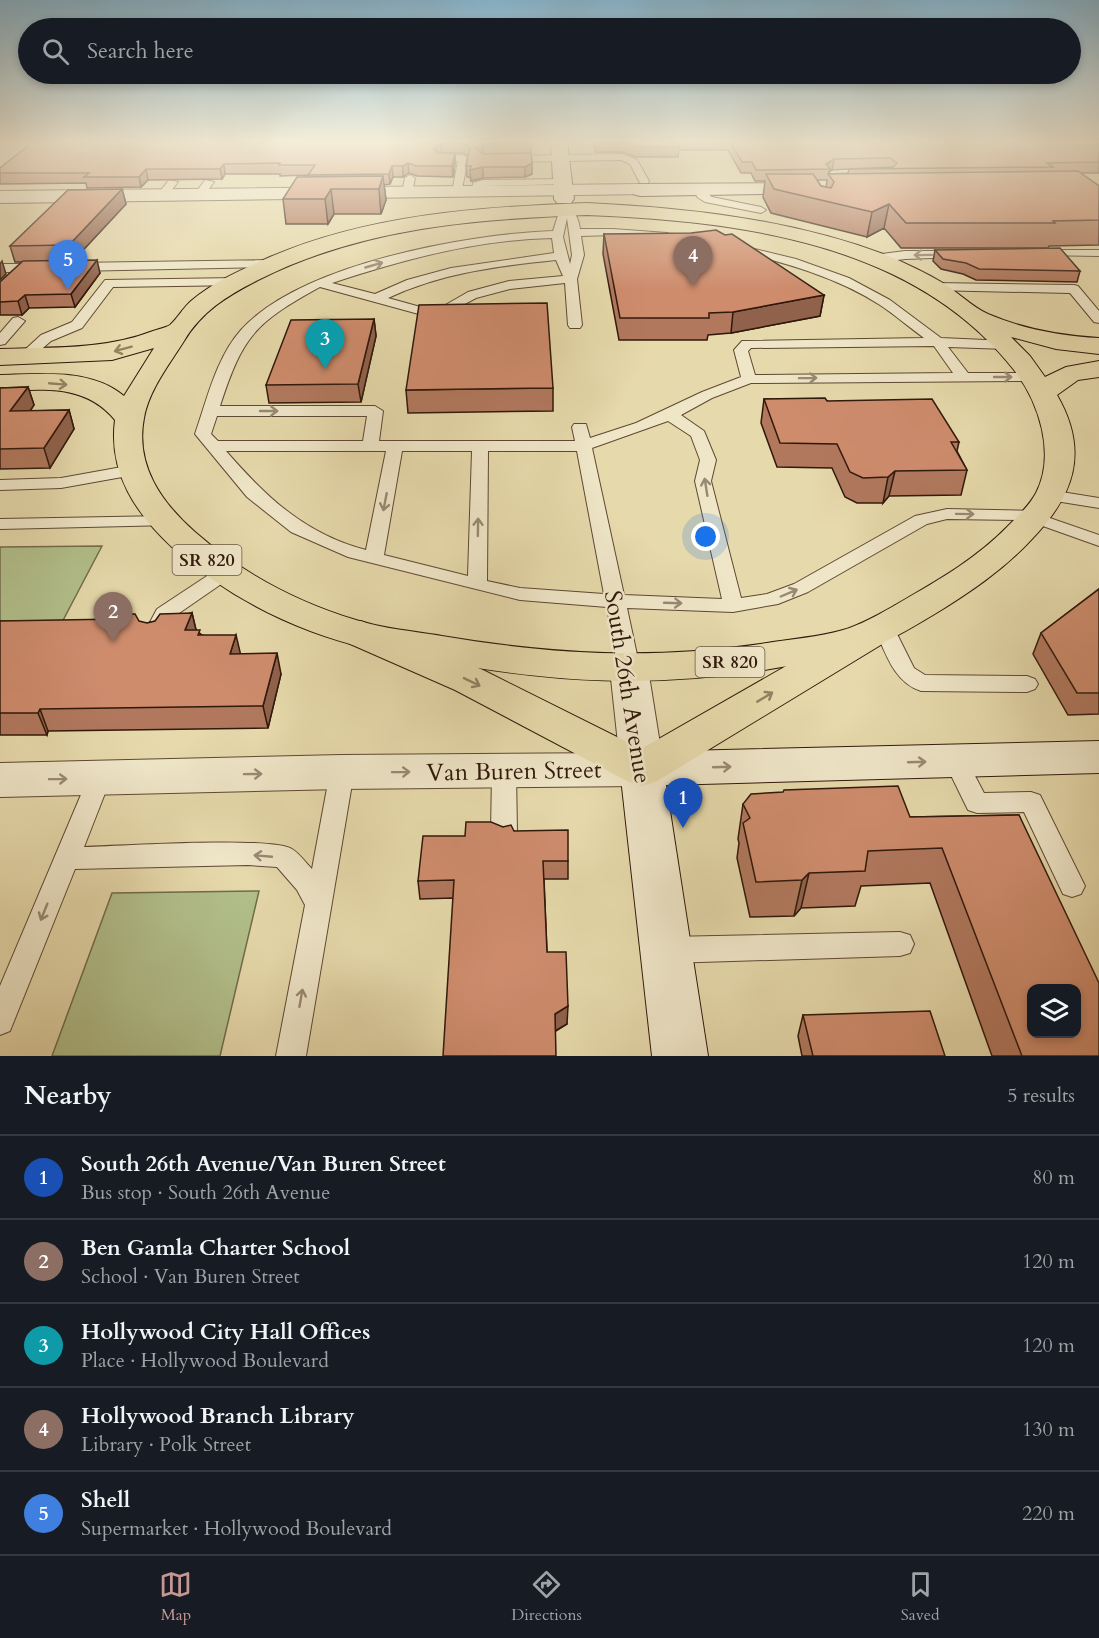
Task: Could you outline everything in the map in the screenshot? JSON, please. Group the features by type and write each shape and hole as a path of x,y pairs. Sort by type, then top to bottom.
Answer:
{"main road":[{"path":"586,197 615,191"},
{"path":"563,196 782,231 874,259 896,267 934,287 982,320 1008,345 1039,385 1072,373 1099,369"},
{"path":"0,383 53,383 85,387 110,398 129,418 145,383 178,330 197,307 270,264 367,232 491,212 563,196 586,197 658,212"},
{"path":"982,320 1033,337 1064,343 1099,345"},
{"path":"12,357 112,352 145,344 178,330"},
{"name":"SR 820","path":"129,418 128,459 144,498 223,574 271,601 361,634 482,656 565,666 629,669 723,663 808,650 878,630 950,589 992,560 1039,509 1056,485 1059,450 1056,422 1039,385"},
{"path":"361,634 469,680 642,769 878,630"}],"street":[{"path":"0,197 71,196 136,191"},
{"path":"461,191 563,196 600,191"},
{"path":"563,191 563,196"},
{"path":"707,191 738,197 818,192"},
{"path":"467,192 491,200 491,204 486,208 469,215"},
{"name":"South 26th Avenue","path":"629,669 680,1056"},
{"name":"Van Buren Street","path":"0,780 342,772 642,769 1099,757"}],"lane":[{"path":"55,212 71,196"},
{"path":"563,196 573,219 573,233 578,255 571,279 575,325"},
{"path":"563,196 556,234 558,256 571,279"},
{"path":"738,197 761,210"},
{"path":"573,233 613,232 677,237"},
{"path":"556,234 517,235 461,243 373,265 319,283 284,302 239,342 203,434 253,493 297,528 355,553 520,594 733,606 771,600 801,588 921,520 948,514 1099,504"},
{"path":"725,245 786,259 832,276 878,298 938,342 963,377"},
{"path":"1028,253 1093,253 1099,263"},
{"path":"874,259 905,255 972,254"},
{"path":"377,298 414,281 469,268 558,256"},
{"path":"3,265 22,268 270,264"},
{"path":"7,283 22,268"},
{"path":"319,283 437,315 472,295 509,285 571,279"},
{"path":"12,357 46,338 77,325 109,284 236,282"},
{"path":"934,287 1074,289 1099,319"},
{"path":"0,341 18,321"},
{"path":"749,379 741,350 747,344 938,342 1008,345"},
{"path":"213,446 480,446 582,437 670,415 706,395 749,379 963,377 1039,385"},
{"path":"211,411 375,411 370,446"},
{"path":"670,415 698,434 708,460 703,481 733,606"},
{"name":"South 26th Avenue","path":"582,437 629,669"},
{"path":"374,558 395,446"},
{"path":"477,585 480,446"},
{"path":"0,485 61,483 133,470"},
{"path":"1039,509 1099,541"},
{"path":"0,524 166,521"},
{"path":"153,635 164,614 223,574"},
{"path":"878,630 906,673 921,683 1027,684"},
{"path":"956,761 977,803 1031,802 1072,886"},
{"path":"504,771 504,833"},
{"path":"291,1056 342,772"},
{"path":"0,1021 99,778"},
{"path":"66,858 248,854 284,857 307,882 318,905"},
{"path":"666,950 900,944"}],"green space":[{"path":"102,546 60,626 0,627 0,547"},
{"path":"259,891 220,1056 52,1056 112,893"}],"building":[{"path":"67,191 120,191 69,245 10,246"},
{"path":"288,191 330,191 325,199 283,199"},
{"path":"784,191 1099,191 1099,220 1053,221 1055,223 906,223 889,204 872,212"},
{"path":"716,230 725,235 732,234 824,295 733,312 709,313 709,318 620,318 604,234 691,233"},
{"path":"1060,248 1080,271 979,269 966,263 943,259 935,250"},
{"path":"97,260 71,294 25,295 18,301 0,302 0,282 23,261"},
{"path":"547,303 553,388 406,390 419,305"},
{"path":"374,319 358,384 266,385 291,320"},
{"path":"28,387 10,411 69,410 44,448 0,449 0,388"},
{"path":"825,398 827,401 932,399 959,442 951,442 967,470 895,471 888,477 863,478 850,472 837,444 780,443 764,399"},
{"path":"1099,589 1099,693 1077,693 1041,633"},
{"path":"192,613 185,630 200,630 198,635 236,635 230,654 277,653 263,706 40,709 38,713 0,713 0,621 118,619 120,614 135,614 139,621 147,623 155,621 160,614"},
{"path":"898,786 910,817 1019,815 1099,983 1099,1056 1022,1056 942,848 868,851 865,871 809,873 802,880 756,882 743,823 750,818 743,804 751,794 783,792 784,790"},
{"path":"466,822 491,822 503,827 511,825 514,831 568,830 568,861 543,861 547,952 566,952 568,1006 555,1014 556,1056 443,1056 454,880 418,881 423,836 465,836"},
{"path":"930,1011 945,1056 813,1056 803,1015"}],"place":[{"name":"Hollywood Branch Library","path":"693,286"},
{"name":"Shell","path":"68,290"},
{"name":"Hollywood City Hall Offices","path":"325,369"},
{"name":"Ben Gamla Charter School","path":"113,642"},
{"name":"South 26th Avenue/Van Buren Street","path":"683,828"}]}
